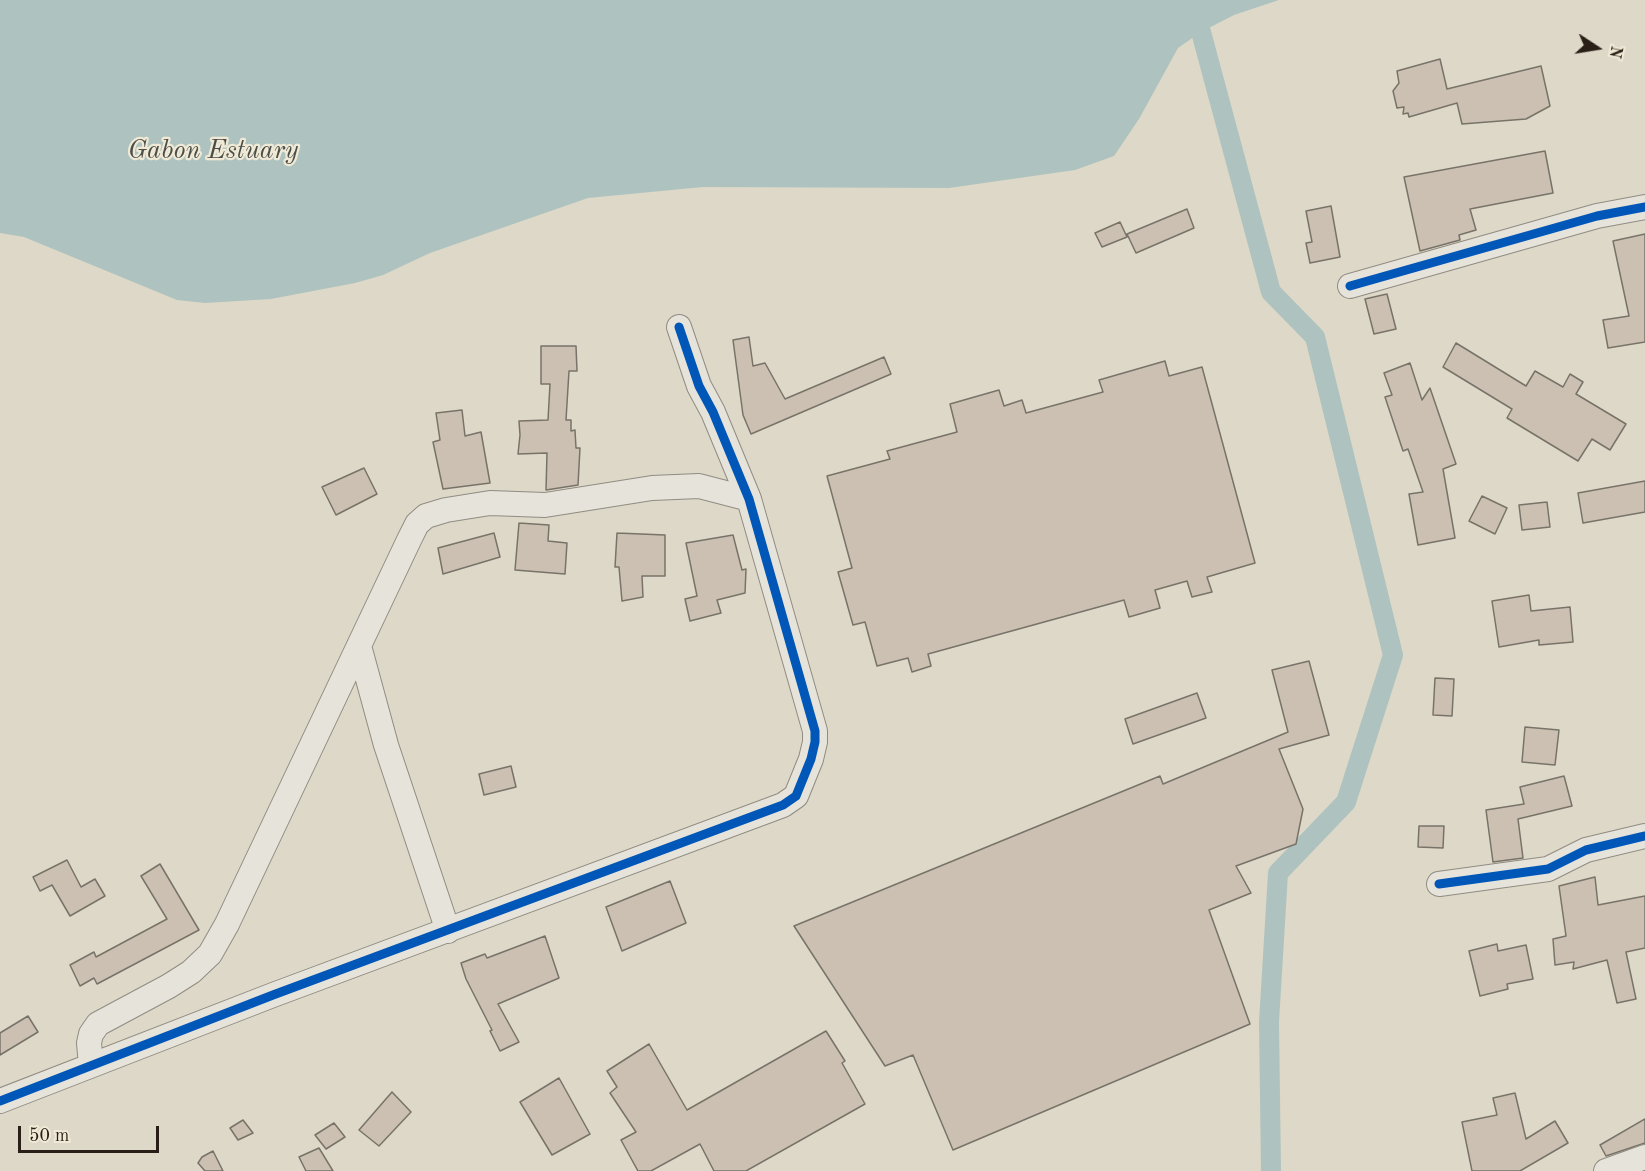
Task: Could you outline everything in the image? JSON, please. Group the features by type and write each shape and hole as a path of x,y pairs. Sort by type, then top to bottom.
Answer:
{"street":[{"path":"1350,286 1597,216 1645,207"},
{"path":"0,1101 273,995 783,805 796,796 811,759 815,731 749,499 714,412 699,386 679,327"},
{"path":"91,1065 89,1043 91,1034 98,1024 170,986 191,972 210,954 227,924 409,540 417,524 426,516 446,510 489,504 545,505 663,487 699,486 749,499"},
{"path":"359,646 386,745 447,931"},
{"path":"1439,884 1548,869 1586,850 1645,836"},
{"path":"1606,1171 1645,1157"}],"water":[{"name":"Gabon Estuary","path":"0,0 1279,0 1234,15 1201,32 1178,48 1139,119 1114,156 1075,170 949,188 703,187 588,198 430,253 383,275 355,283 271,299 205,303 177,300 24,237 0,233"}],"building":[{"path":"1440,59 1447,89 1541,66 1550,106 1526,119 1462,124 1457,103 1409,117 1408,113 1403,114 1404,107 1397,108 1393,91 1399,83 1397,71"},
{"path":"1545,151 1553,193 1470,209 1476,230 1459,235 1460,240 1420,251 1404,177"},
{"path":"1331,206 1340,257 1310,263 1306,243 1312,242 1306,211"},
{"path":"1187,209 1194,228 1136,253 1127,234"},
{"path":"1120,222 1127,237 1102,247 1095,233"},
{"path":"1645,234 1645,342 1608,348 1603,320 1629,316 1613,241"},
{"path":"1387,294 1396,329 1374,334 1365,299"},
{"path":"749,337 753,366 765,363 785,399 884,357 891,374 751,434 743,415 733,340"},
{"path":"1456,343 1526,386 1535,371 1563,387 1570,374 1583,382 1576,394 1626,424 1610,450 1592,439 1578,461 1507,418 1512,409 1443,367"},
{"path":"541,346 576,346 577,371 569,371 566,420 571,420 571,431 575,430 576,448 580,448 578,485 546,490 547,453 518,454 519,421 548,420 550,384 541,384"},
{"path":"1165,361 1169,376 1202,367 1255,563 1207,577 1212,592 1192,597 1187,581 1155,590 1160,608 1129,617 1124,600 928,654 931,666 912,672 908,658 877,666 865,622 853,625 838,572 852,568 827,476 890,459 887,451 957,432 950,404 999,390 1004,406 1022,400 1026,413 1103,392 1099,380"},
{"path":"1410,363 1422,400 1430,388 1456,464 1443,469 1455,538 1418,545 1409,494 1423,492 1408,449 1403,451 1385,397 1392,395 1384,373"},
{"path":"462,410 465,436 481,432 490,483 443,489 433,442 440,440 436,413"},
{"path":"364,468 377,494 336,515 322,487"},
{"path":"1645,481 1645,512 1583,523 1578,493"},
{"path":"1482,496 1507,508 1495,534 1469,521"},
{"path":"1547,502 1550,527 1522,530 1519,505"},
{"path":"519,523 549,525 548,541 567,543 565,574 515,570"},
{"path":"494,533 500,557 443,574 438,548"},
{"path":"617,533 665,535 665,576 642,576 643,597 622,601 619,567 615,567"},
{"path":"733,535 742,570 746,569 745,593 717,600 721,613 690,621 685,599 697,596 686,543"},
{"path":"1529,595 1531,611 1570,607 1573,642 1539,645 1539,640 1499,647 1492,601"},
{"path":"1309,661 1329,735 1279,749 1303,809 1296,844 1236,866 1251,893 1209,910 1250,1024 953,1150 913,1055 885,1066 794,926 1160,776 1163,784 1288,732 1272,670"},
{"path":"1435,678 1454,679 1452,716 1433,715"},
{"path":"1197,693 1206,718 1133,744 1125,719"},
{"path":"1525,727 1559,730 1555,765 1522,762"},
{"path":"511,766 516,787 484,795 479,774"},
{"path":"1564,776 1572,806 1518,819 1523,858 1493,862 1486,810 1524,804 1520,787"},
{"path":"1419,826 1444,826 1443,848 1418,847"},
{"path":"67,860 81,887 95,879 105,896 70,916 52,885 40,891 33,877"},
{"path":"160,864 199,930 97,984 94,978 80,986 70,965 94,952 96,957 167,919 141,876"},
{"path":"1595,877 1598,905 1645,896 1645,948 1626,952 1636,999 1617,1003 1607,960 1573,969 1574,962 1555,965 1553,939 1566,936 1559,886"},
{"path":"670,881 686,923 622,951 606,907"},
{"path":"545,936 559,978 498,1004 519,1042 500,1051 466,979 461,963 485,954 487,958"},
{"path":"1497,944 1498,951 1526,945 1533,979 1507,984 1508,989 1480,996 1469,951"},
{"path":"28,1016 38,1032 0,1055 0,1033"},
{"path":"826,1031 845,1061 842,1063 865,1104 746,1171 714,1171 700,1144 651,1171 638,1171 621,1140 636,1132 610,1093 617,1087 607,1071 649,1044 687,1110"},
{"path":"559,1078 590,1134 552,1155 520,1102"},
{"path":"392,1092 411,1112 379,1146 359,1130"},
{"path":"1515,1093 1526,1139 1555,1121 1568,1143 1520,1171 1472,1171 1462,1122 1497,1115 1493,1098"},
{"path":"1645,1119 1645,1143 1606,1156 1600,1145"},
{"path":"243,1120 253,1133 238,1140 230,1128"},
{"path":"334,1123 345,1137 326,1149 315,1135"},
{"path":"319,1148 333,1171 306,1171 299,1157"},
{"path":"213,1151 223,1171 205,1171 198,1163 202,1157"}],"waterway":[{"path":"1201,32 1271,292 1315,337 1393,655 1346,802 1278,873 1269,1022 1271,1171"}],"cycle path":[{"path":"1350,286 1597,216 1645,207"},
{"path":"0,1101 273,995 783,805 796,796 811,759 815,731 749,499 713,412 699,386 679,327"},
{"path":"1439,884 1548,869 1586,850 1645,836"}]}
